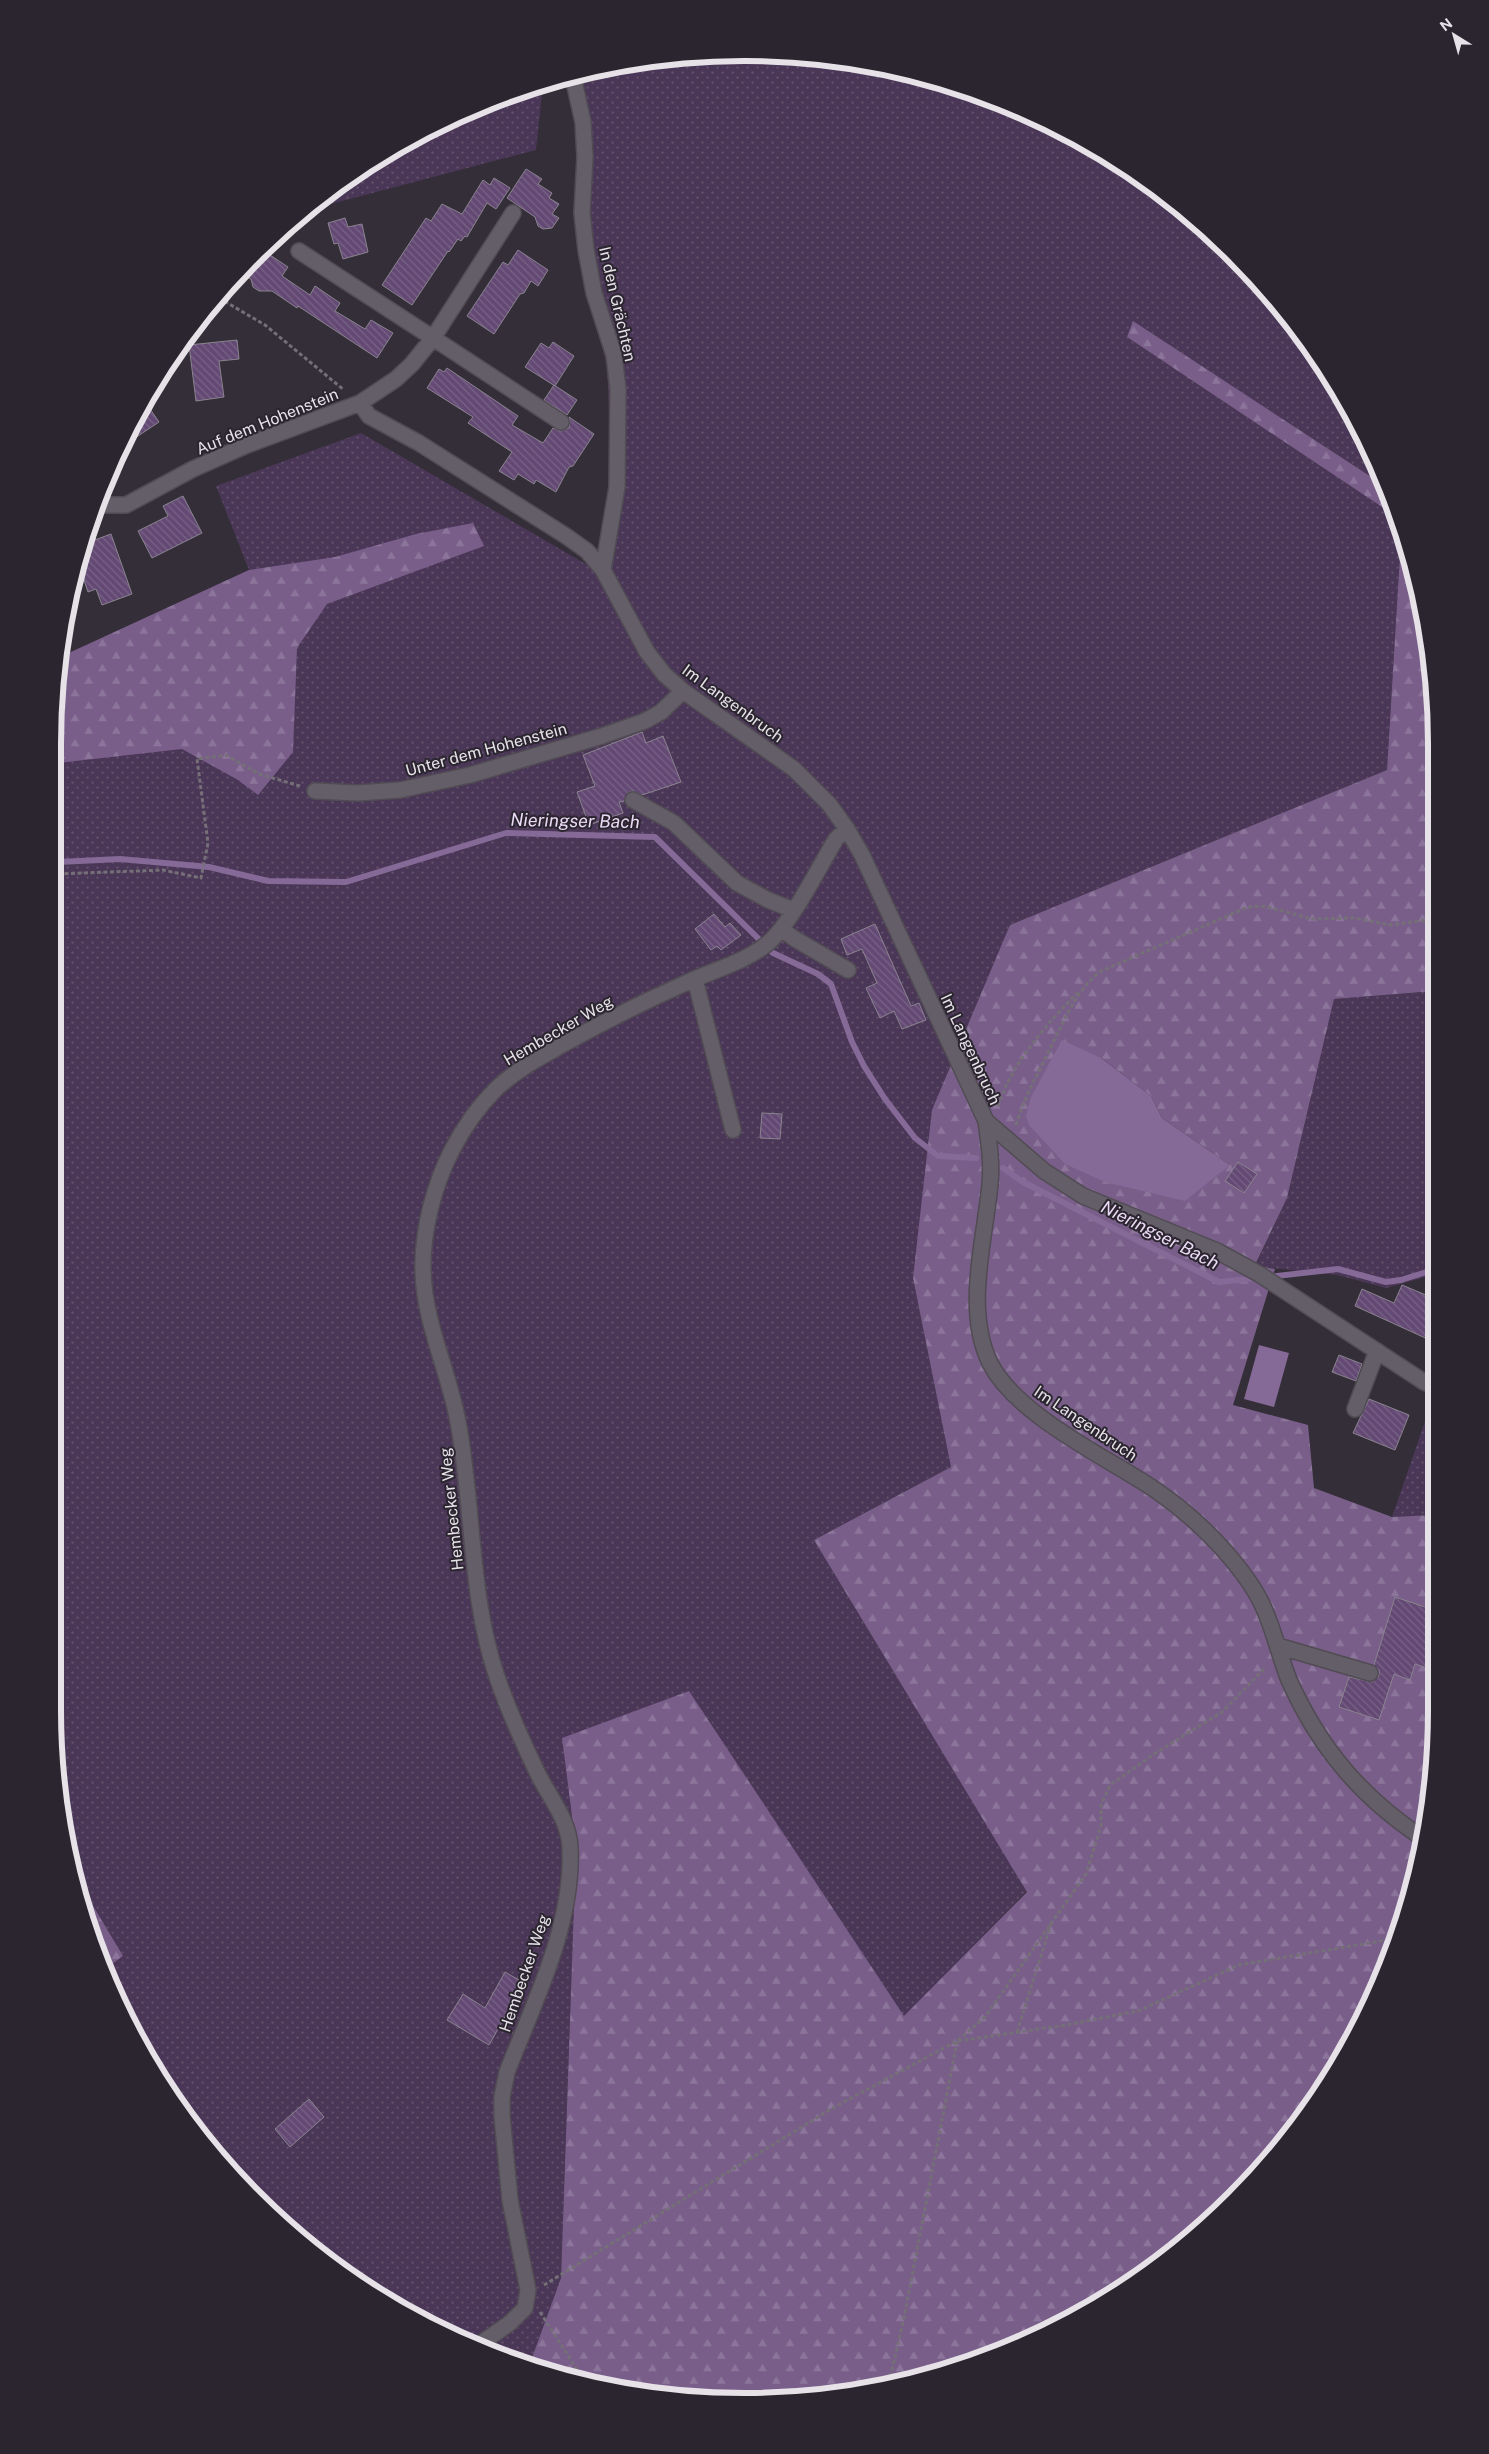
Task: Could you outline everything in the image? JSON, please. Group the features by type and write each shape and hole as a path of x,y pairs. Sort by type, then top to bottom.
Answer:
{"street":[{"name":"In den Grächten","path":"574,83 583,122 585,158 582,213 586,250 594,293 614,356 618,389 617,487 603,570"},
{"name":"Auf dem Hohenstein","path":"105,505 126,505 194,469 247,445 360,403 396,380 433,338 513,213"},
{"path":"299,252 561,422"},
{"name":"Im Langenbruch","path":"360,403 369,416 419,443 566,536 587,552 603,570 647,652 664,674 683,692 794,769 829,804 847,829 862,855 986,1121 991,1154 978,1285 979,1315 990,1363 1008,1386 1033,1411 1156,1490 1195,1521 1245,1575 1265,1610 1288,1677 1318,1736 1364,1793 1394,1819 1416,1834"},
{"name":"Unter dem Hohenstein","path":"315,790 358,793 400,790 470,775 602,736 645,721 661,712 683,692"},
{"path":"633,800 674,823 737,883 768,900 793,910"},
{"name":"Hembecker Weg","path":"527,2296 526,2276 510,2200 502,2097 507,2072 560,1927 568,1875 570,1842 564,1819 524,1744 492,1661 476,1574 467,1476 459,1425 426,1299 423,1271 425,1239 432,1201 451,1152 480,1107 495,1090 518,1071 595,1026 758,951 777,934 836,839 847,829"},
{"path":"777,934 795,939 848,970"},
{"path":"695,979 733,1130"},
{"name":"Im Langenbruch","path":"986,1121 1044,1171 1082,1196 1217,1251 1259,1274 1377,1351 1428,1382"},
{"path":"1355,1410 1377,1351"},
{"path":"1279,1650 1370,1673"},
{"path":"484,2341 510,2323 524,2308 527,2296"}],"path":[{"path":"225,301 265,325 360,403"},
{"path":"61,874 163,870 201,878 208,843 196,759 226,755 259,774 315,790"},
{"path":"997,1109 1005,1085 1049,1022 1099,972 1248,907 1264,906 1312,919 1354,918 1390,925 1428,919"},
{"path":"1011,1143 1025,1098 1065,1016 1086,984"},
{"path":"578,2372 543,2315 527,2296 831,2109 957,2041 985,2017 1053,1918 1086,1874 1101,1826 1101,1805 1110,1785 1154,1754 1222,1712 1279,1650"},
{"path":"1017,2032 1053,1918"},
{"path":"957,2041 1138,2011 1239,1965 1387,1940"},
{"path":"890,2377 904,2318 957,2041"}],"shaded area":[{"path":"744,61 834,67 878,74 964,98 1006,113 1047,132 1124,176 1160,202 1228,261 1287,329 1313,365 1357,442 1374,479 1134,322 1127,337 1385,509 1400,555 1387,770 1010,925 913,1278 951,1467 814,1540 1027,1891 904,2017 689,1692 576,1847 561,2278 532,2358 483,2341 442,2322 365,2278 329,2252 261,2193 202,2125 176,2089 153,2051 113,1971 85,1886 74,1843 67,1799 61,1710 61,744 67,654 249,570 216,486 361,433 591,567 602,536 612,477 607,366 589,293 578,82 611,74 655,67"},
{"path":"542,93 536,150 325,206 365,176 442,132 483,113"},
{"path":"1428,991 1428,1276 1386,1288 1337,1275 1255,1266 1287,1198 1334,999"},
{"path":"1062,1040 1101,1058 1151,1096 1162,1118 1230,1165 1185,1201 1105,1182 1065,1164 1029,1125 1026,1116 1031,1097"},
{"path":"1259,1345 1289,1353 1274,1407 1244,1399"},
{"path":"1428,1413 1428,1515 1392,1517"}],"green space":[{"path":"1133,321 1374,479 1385,509 1127,337"},
{"path":"473,523 484,546 327,604 297,648 293,752 258,795 238,780 182,749 61,763 63,700 67,654 249,570 335,557 416,534"},
{"path":"1400,555 1415,611 1422,655 1426,700 1428,744 1428,991 1334,999 1287,1198 1255,1265 1275,1269 1233,1405 1308,1425 1314,1488 1392,1517 1428,1515 1428,1710 1422,1799 1415,1843 1391,1929 1376,1971 1336,2051 1313,2089 1258,2160 1228,2193 1160,2252 1124,2278 1047,2322 1006,2341 921,2369 878,2380 834,2387 789,2391 744,2393 655,2387 611,2380 532,2358 561,2278 576,1847 562,1738 689,1691 904,2016 1027,1892 814,1540 951,1467 913,1278 932,1110 1010,925 1387,770","holes":["1101,1058 1151,1096 1162,1118 1230,1165 1031,1097"]},
{"path":"89,1899 123,1956 111,1965"}],"building":[{"path":"526,169 542,179 538,184 552,193 549,198 559,204 552,214 559,218 552,228 543,229 538,226 535,217 507,198"},
{"path":"494,178 510,188 496,209 487,203 467,237 465,236 461,241 458,239 448,251 412,305 382,285 426,218 431,221 442,204 462,214 483,180 490,185"},
{"path":"345,218 348,227 362,224 368,252 343,259 338,243 334,244 328,223"},
{"path":"518,250 548,270 538,286 531,281 524,293 520,294 494,334 467,316 503,262 508,265"},
{"path":"269,254 288,267 282,276 310,295 315,286 340,303 335,311 365,329 371,320 393,333 377,358 272,291 259,291 253,287 251,279 247,277"},
{"path":"237,340 239,359 219,361 224,397 196,401 189,347 191,345"},
{"path":"553,342 574,356 555,386 525,367 541,343 549,348"},
{"path":"447,368 518,416 512,425 543,443 553,428 561,431 569,428 569,417 594,434 573,466 569,467 556,492 536,480 534,484 518,474 514,480 499,471 512,452 468,423 473,417 427,388 439,369 444,372"},
{"path":"554,385 577,400 567,415 544,400"},
{"path":"150,409 159,422 134,439"},
{"path":"183,496 202,533 152,558 138,531 168,516 163,506"},
{"path":"111,534 132,594 102,605 96,589 88,592 83,576 93,540"},
{"path":"642,732 646,743 663,736 681,782 642,795 633,791 629,792 624,801 619,802 623,813 589,825 577,792 595,786 583,755"},
{"path":"714,914 725,927 730,923 741,935 721,950 717,946 711,950 695,929"},
{"path":"875,924 911,1006 919,1003 926,1020 902,1029 894,1011 880,1018 866,988 877,983 862,949 847,955 841,939"},
{"path":"762,1113 782,1114 780,1139 760,1138"},
{"path":"1238,1162 1257,1174 1244,1193 1225,1181"},
{"path":"1402,1285 1428,1296 1428,1339 1355,1306 1362,1289 1394,1303"},
{"path":"1339,1355 1362,1364 1356,1381 1332,1372"},
{"path":"1369,1399 1409,1415 1395,1450 1353,1433"},
{"path":"1395,1597 1428,1608 1428,1668 1415,1664 1410,1680 1394,1674 1379,1720 1339,1707 1349,1677 1372,1682 1379,1676 1379,1670 1374,1665"},
{"path":"505,1972 524,1983 489,2045 447,2020 463,1994 485,2008"},
{"path":"309,2099 324,2117 290,2147 275,2129"}],"waterway":[{"name":"Nieringser Bach","path":"61,862 120,859 209,867 268,881 346,882 506,833 655,837 773,953 818,974 831,984 852,1042 864,1066 885,1099 915,1138 938,1156 976,1158"},
{"name":"Nieringser Bach","path":"1003,1168 1023,1182 1219,1282 1258,1278"},
{"name":"Nieringser Bach","path":"1268,1277 1338,1269 1386,1282 1401,1280 1428,1272"}]}
